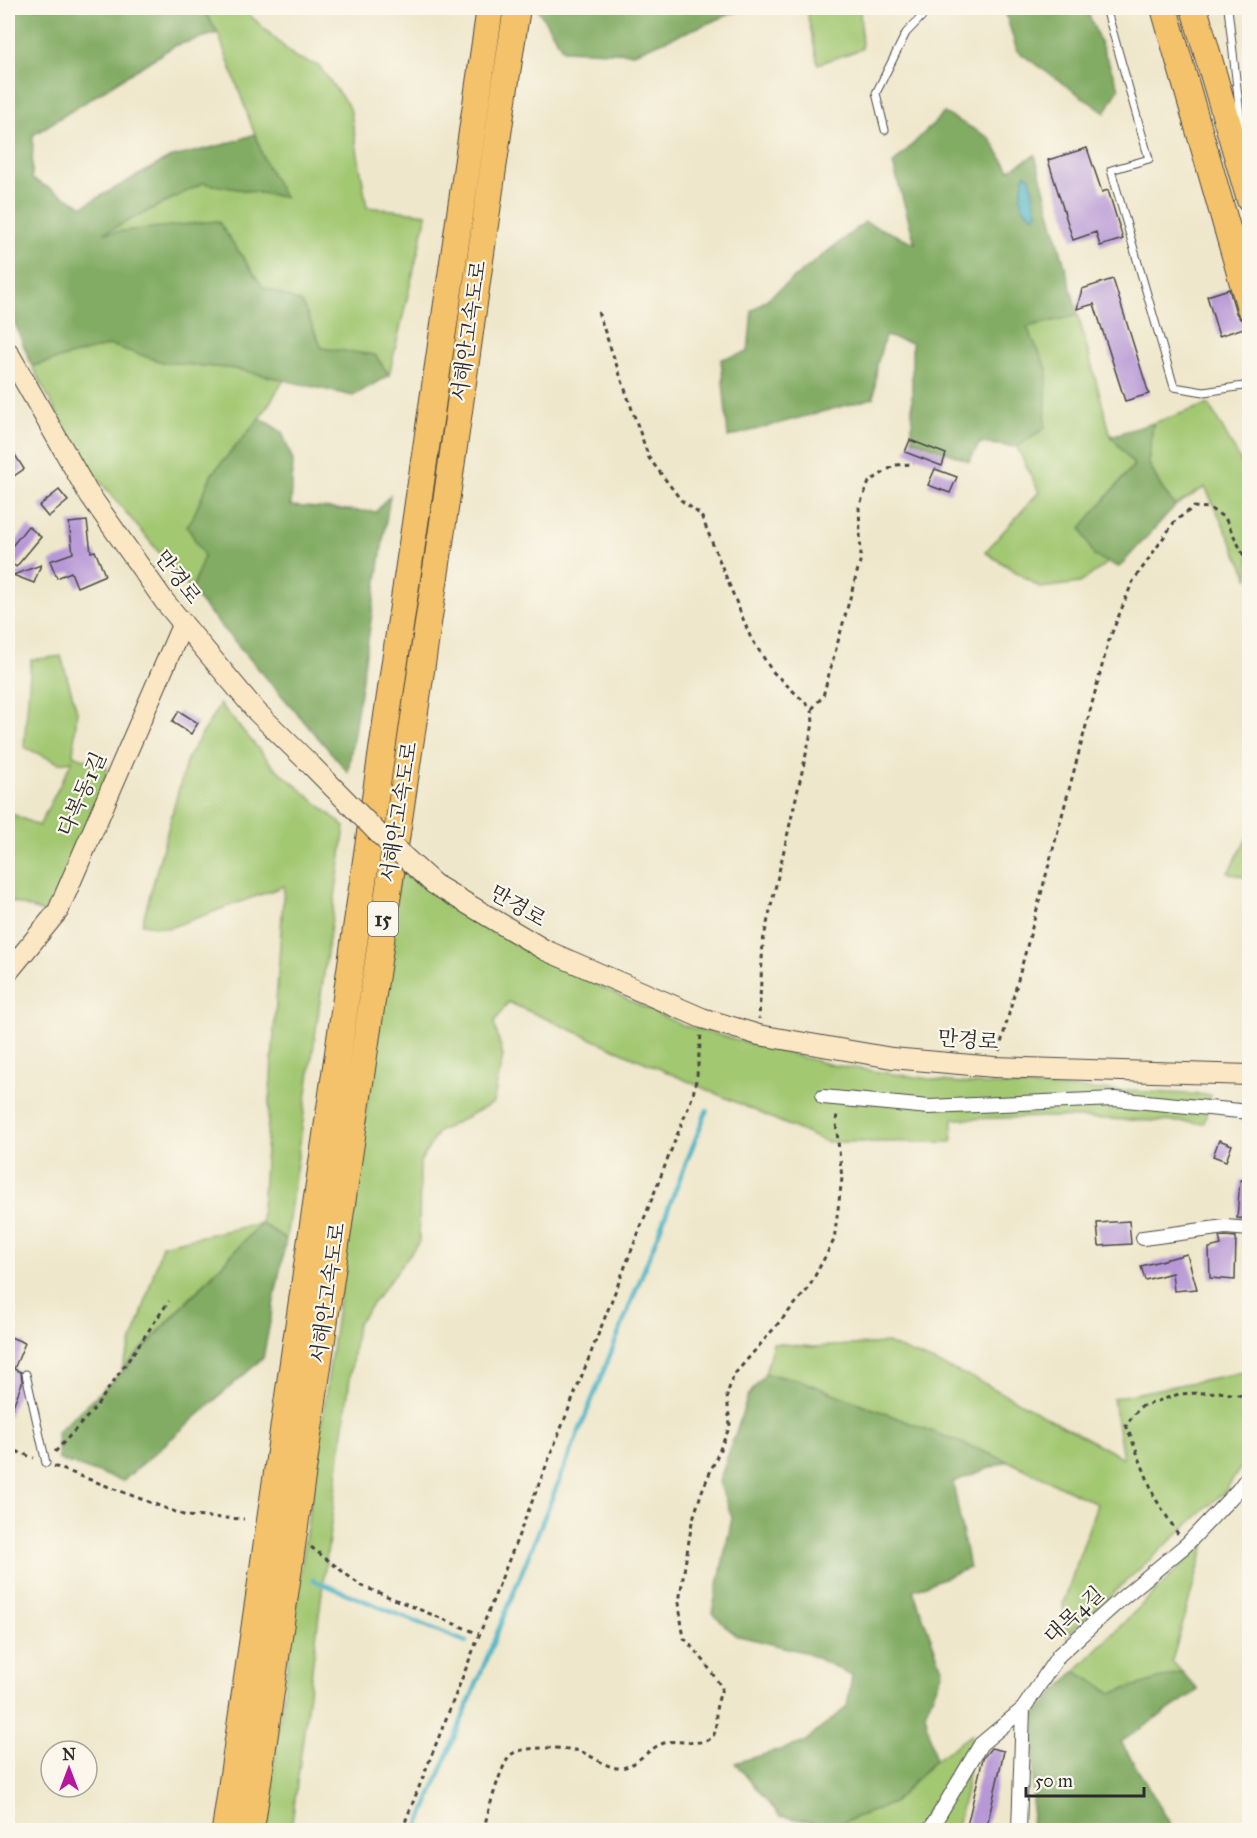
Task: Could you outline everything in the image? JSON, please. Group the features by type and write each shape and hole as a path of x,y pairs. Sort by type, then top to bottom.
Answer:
{"highway":[{"name":"서해안고속도로","path":"225,1830 490,8"},
{"path":"1164,8 1250,308"},
{"path":"1194,8 1249,200"},
{"name":"서해안고속도로","path":"251,1830 318,1357 517,10"}],"street":[{"name":"만경로","path":"8,352 87,491 165,602 257,712 379,834 434,884 546,950 702,1018 759,1035 892,1058 994,1067 1250,1075"},
{"name":"다복동1길","path":"8,972 58,911 183,623"},
{"path":"823,1097 929,1107 1115,1100 1250,1113"},
{"path":"1143,1239 1225,1227 1250,1229"},
{"name":"대목4길","path":"930,1830 981,1744 1023,1709 1059,1655 1186,1545 1239,1489 1250,1474"},
{"path":"1019,1830 1023,1709"}],"lane":[{"path":"885,130 876,93 906,33 930,8"},
{"path":"1106,8 1149,159 1111,170 1174,387 1204,392 1250,385"},
{"path":"1228,8 1249,200"},
{"path":"26,1374 46,1463"}],"path":[{"path":"598,312 650,458 681,500 701,515 750,636 772,671 812,709 813,724 763,941 759,1035"},
{"path":"812,709 823,696 861,558 859,507 869,482 896,465 914,464"},
{"path":"994,1067 1109,640 1132,583 1175,521 1194,507 1209,508 1225,518 1250,568"},
{"path":"402,1830 693,1095 702,1018"},
{"path":"483,1830 503,1768 510,1755 520,1750 577,1750 620,1768 629,1765 656,1746 671,1741 706,1741 713,1735 717,1726 716,1711 722,1688 704,1661 684,1638 679,1602 692,1522 702,1491 730,1426 728,1395 734,1376 808,1289 834,1240 842,1178 836,1124 838,1098"},
{"path":"46,1463 96,1407 170,1301"},
{"path":"1186,1545 1155,1498 1126,1425 1140,1407 1179,1394 1219,1392 1250,1397"},
{"path":"8,1448 186,1516 244,1520"},
{"path":"8,1474 16,1451"},
{"path":"309,1546 360,1585 479,1634"}],"green space":[{"path":"8,8 202,8 218,33 174,46 33,135 32,179 83,206 169,158 226,144 255,134 264,160 284,197 203,183 104,233 218,221 263,287 302,303 322,348 375,355 389,375 353,396 236,369 163,362 110,345 32,366 8,306"},
{"path":"202,8 242,8 295,57 319,66 350,108 367,207 427,214 389,375 375,355 322,349 302,303 263,287 218,221 102,234 203,183 284,197 264,160 218,33"},
{"path":"537,8 746,8 634,53 563,50"},
{"path":"806,8 860,8 862,49 818,64"},
{"path":"1004,8 1086,8 1119,88 1105,113 1017,51"},
{"path":"944,113 990,138 1009,170 1035,155 1078,315 1027,327 1047,369 1045,428 1017,447 980,443 969,461 912,439 912,343 885,336 877,365 874,398 728,437 721,359 748,352 752,311 865,222 915,243 893,164"},
{"path":"1078,315 1111,436 1134,465 1081,528 1094,556 1109,562 1080,583 1041,588 985,552 1039,492 1017,447 1045,427 1047,369 1026,327"},
{"path":"110,345 163,362 236,369 284,380 260,418 212,474 192,520 187,526 205,556 191,591 80,457 32,366"},
{"path":"1209,404 1249,476 1249,579 1205,487 1175,506 1161,487 1148,462 1153,423"},
{"path":"260,418 282,432 293,461 291,506 376,512 390,495 348,772 191,591 204,556 187,526 212,474"},
{"path":"1153,423 1148,462 1161,487 1175,506 1119,567 1094,556 1081,528 1134,465 1111,436"},
{"path":"61,656 77,711 73,755 107,767 105,783 63,884 46,913 11,901 8,905 8,812 39,826 72,761 59,763 24,747 31,660"},
{"path":"220,704 273,766 345,827 286,1239 261,1223 284,886 169,928 142,924 187,759"},
{"path":"1249,834 1249,878 1228,873"},
{"path":"400,869 529,953 682,1025 832,1065 957,1083 1211,1095 1204,1123 1055,1117 953,1119 952,1142 826,1142 508,1002 494,1023 503,1056 493,1103 438,1132 420,1162 419,1242 357,1324 291,1830 264,1830"},
{"path":"261,1223 121,1371 141,1316 162,1245"},
{"path":"261,1223 286,1239 263,1358 123,1481 59,1460 57,1432 125,1369"},
{"path":"773,1343 813,1347 887,1343 978,1380 1123,1458 1113,1398 1249,1371 1249,1455 1225,1491 1066,1636 1063,1604 1097,1504 1008,1461 799,1380 765,1374"},
{"path":"765,1374 799,1380 1008,1461 953,1482 969,1568 913,1590 943,1671 925,1713 935,1760 893,1803 833,1826 780,1816 735,1763 803,1743 847,1707 852,1675 804,1652 735,1635 712,1613 732,1518 719,1482 748,1396"},
{"path":"1206,1541 1172,1661 1182,1672 1112,1693 1075,1671"},
{"path":"1075,1671 1112,1693 1182,1672 1198,1690 1121,1742 1171,1825 1164,1830 1031,1830 1036,1714"},
{"path":"972,1734 966,1790 956,1830 832,1830 833,1826 893,1803 935,1760"}],"water":[{"path":"1025,174 1030,177 1037,214 1034,217 1021,203"}],"building":[{"path":"1087,148 1102,192 1108,190 1123,239 1100,246 1096,232 1073,240 1048,160"},
{"path":"1113,279 1149,394 1125,401 1094,304 1077,309 1082,289"},
{"path":"1229,289 1236,313 1240,319 1250,323 1250,326 1219,336 1207,296"},
{"path":"910,440 946,454 942,466 905,452"},
{"path":"8,444 24,469 8,480"},
{"path":"935,469 957,477 950,493 928,485"},
{"path":"59,490 68,501 48,517 39,506"},
{"path":"87,521 91,552 95,551 105,575 77,587 71,572 57,578 50,561 73,553 69,523"},
{"path":"28,526 41,537 16,567 8,560 8,551"},
{"path":"41,565 34,583 13,575"},
{"path":"179,711 198,723 191,734 172,722"},
{"path":"1219,1140 1232,1145 1226,1161 1213,1156"},
{"path":"1240,1180 1250,1181 1250,1219 1237,1218"},
{"path":"1129,1221 1131,1244 1099,1246 1097,1223"},
{"path":"1219,1237 1236,1237 1235,1280 1210,1278 1209,1248 1221,1245"},
{"path":"1187,1254 1197,1289 1174,1291 1172,1273 1145,1280 1141,1266"},
{"path":"8,1336 25,1343 14,1369 21,1372 22,1383 8,1419"},
{"path":"991,1748 1004,1751 986,1830 966,1830 983,1758"}],"waterway":[{"path":"417,1830 707,1110"},
{"path":"313,1580 466,1642"}]}
